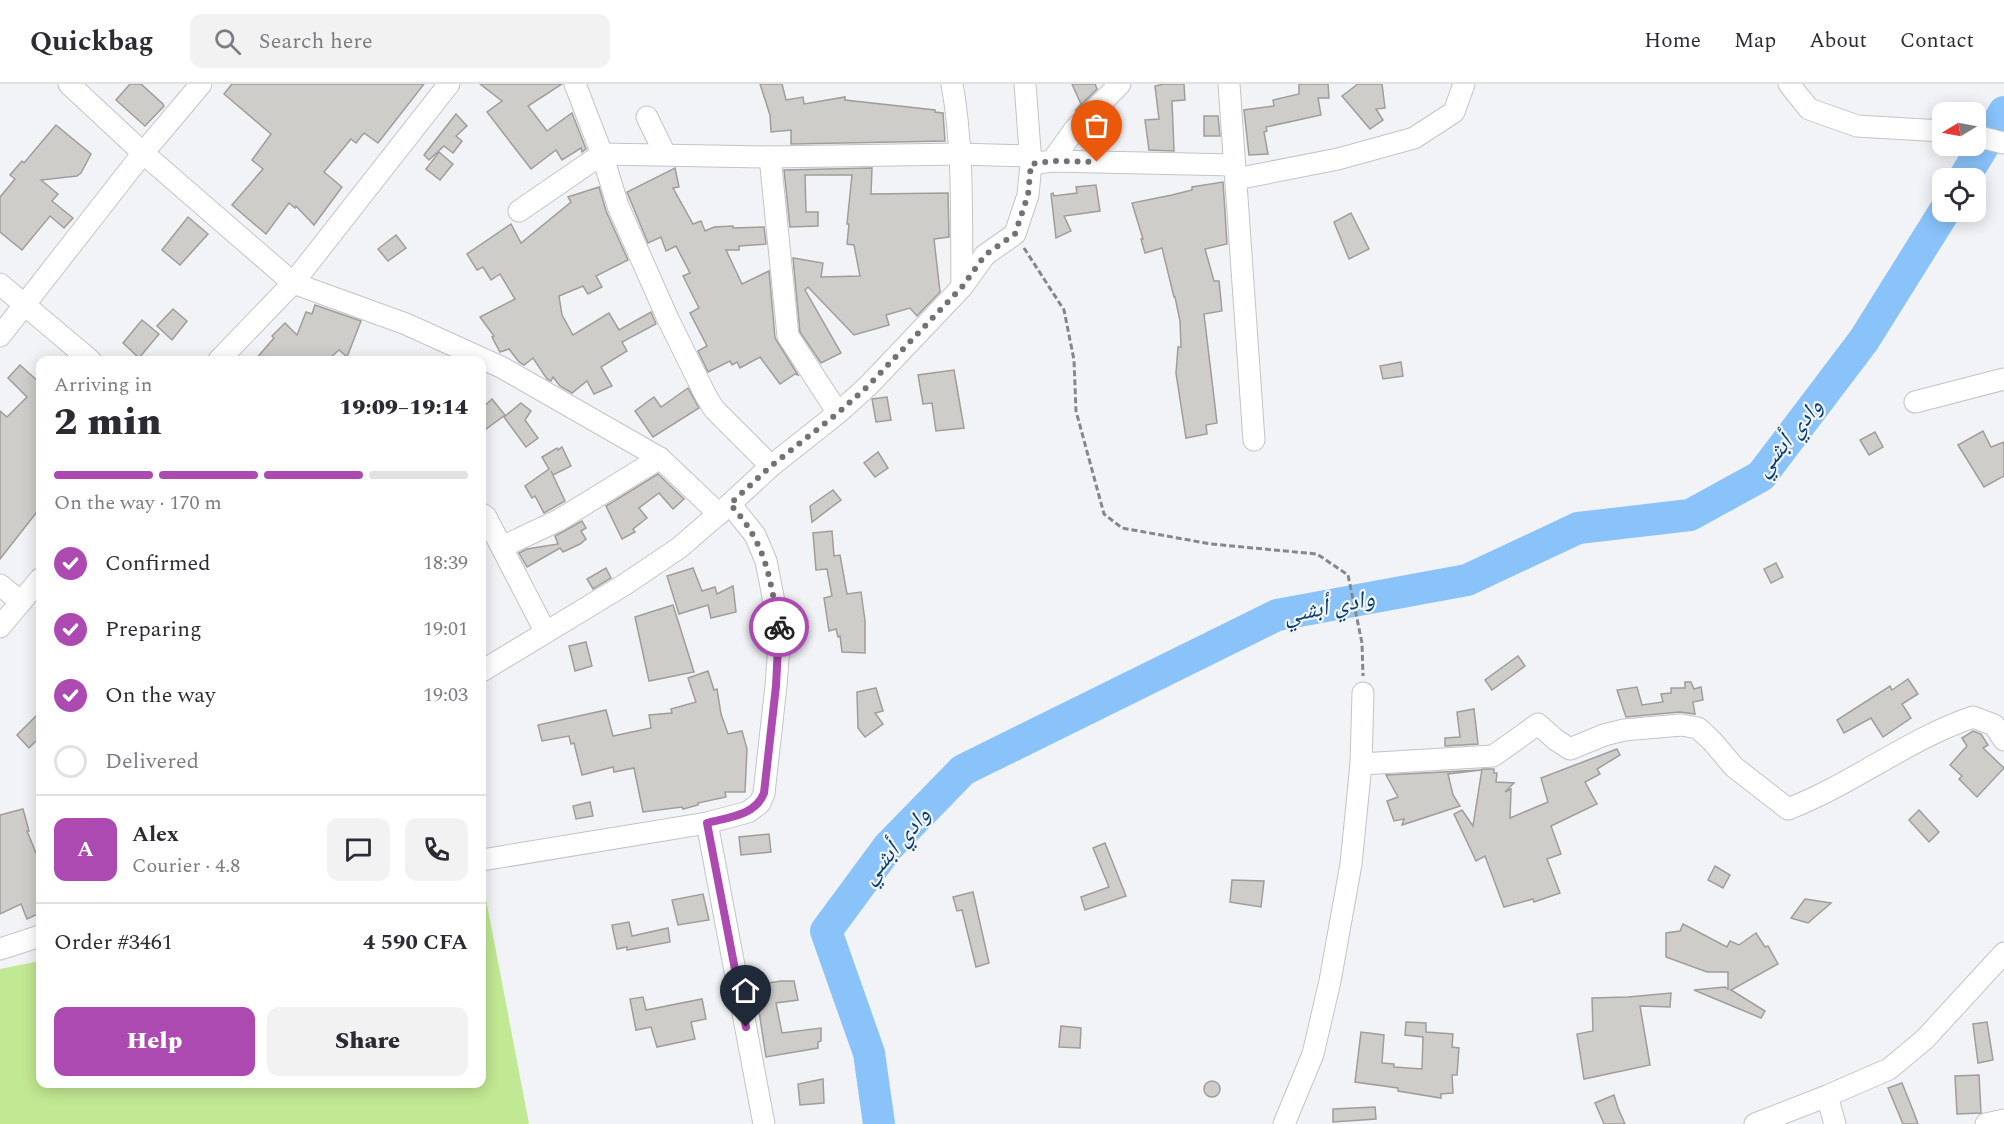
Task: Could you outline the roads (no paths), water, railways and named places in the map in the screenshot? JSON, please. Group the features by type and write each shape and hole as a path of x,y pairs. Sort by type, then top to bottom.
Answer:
{"street":[{"path":"69,84 143,153 293,283 406,324 478,356"},
{"path":"0,336 143,153 201,84"},
{"path":"223,356 293,283 449,84"},
{"path":"575,84 602,154 618,206 668,319 706,396 714,409 771,466"},
{"path":"952,84 957,110 962,287"},
{"path":"486,668 624,585 679,548 771,466 868,386 962,287 985,255 1015,234 1038,160 1025,84"},
{"path":"1228,84 1254,441"},
{"path":"519,211 602,154 770,157 959,154 1235,172 1338,159 1414,138 1454,112 1464,84"},
{"path":"1789,84 1809,109 1857,126 1932,131"},
{"path":"1038,160 1075,129 1110,87"},
{"path":"647,117 665,154"},
{"path":"1986,138 2004,143"},
{"path":"770,157 788,336 838,413"},
{"path":"0,284 85,356"},
{"path":"486,360 660,458 755,535 766,561 780,632 764,793 760,803 748,812 707,823 486,859"},
{"path":"1915,402 2004,379"},
{"path":"502,547 559,520 660,458"},
{"path":"486,517 545,631"},
{"path":"0,627 36,584"},
{"path":"0,585 21,602"},
{"path":"1284,1124 1313,1054 1330,981 1351,864 1361,764 1363,693"},
{"path":"1361,764 1493,756 1538,724 1570,749 1604,735 1624,730 1681,725 1698,728 1734,767 1788,809 1814,799 1945,726 1974,717 1994,725 2004,740"},
{"path":"707,823 764,1124"},
{"path":"0,949 36,937"},
{"path":"1755,1124 1889,1069 1925,1038 2004,953"},
{"path":"1827,1096 1835,1124"},
{"path":"1986,1124 2004,1120"}],"waterway":[{"name":"وادي أبشي","path":"1970,168 2004,112"},
{"name":"وادي أبشي","path":"879,1124 869,1053 826,931 888,847 963,770 1277,615 1467,580 1578,528 1690,515 1761,476 1864,340 1938,222"}]}
